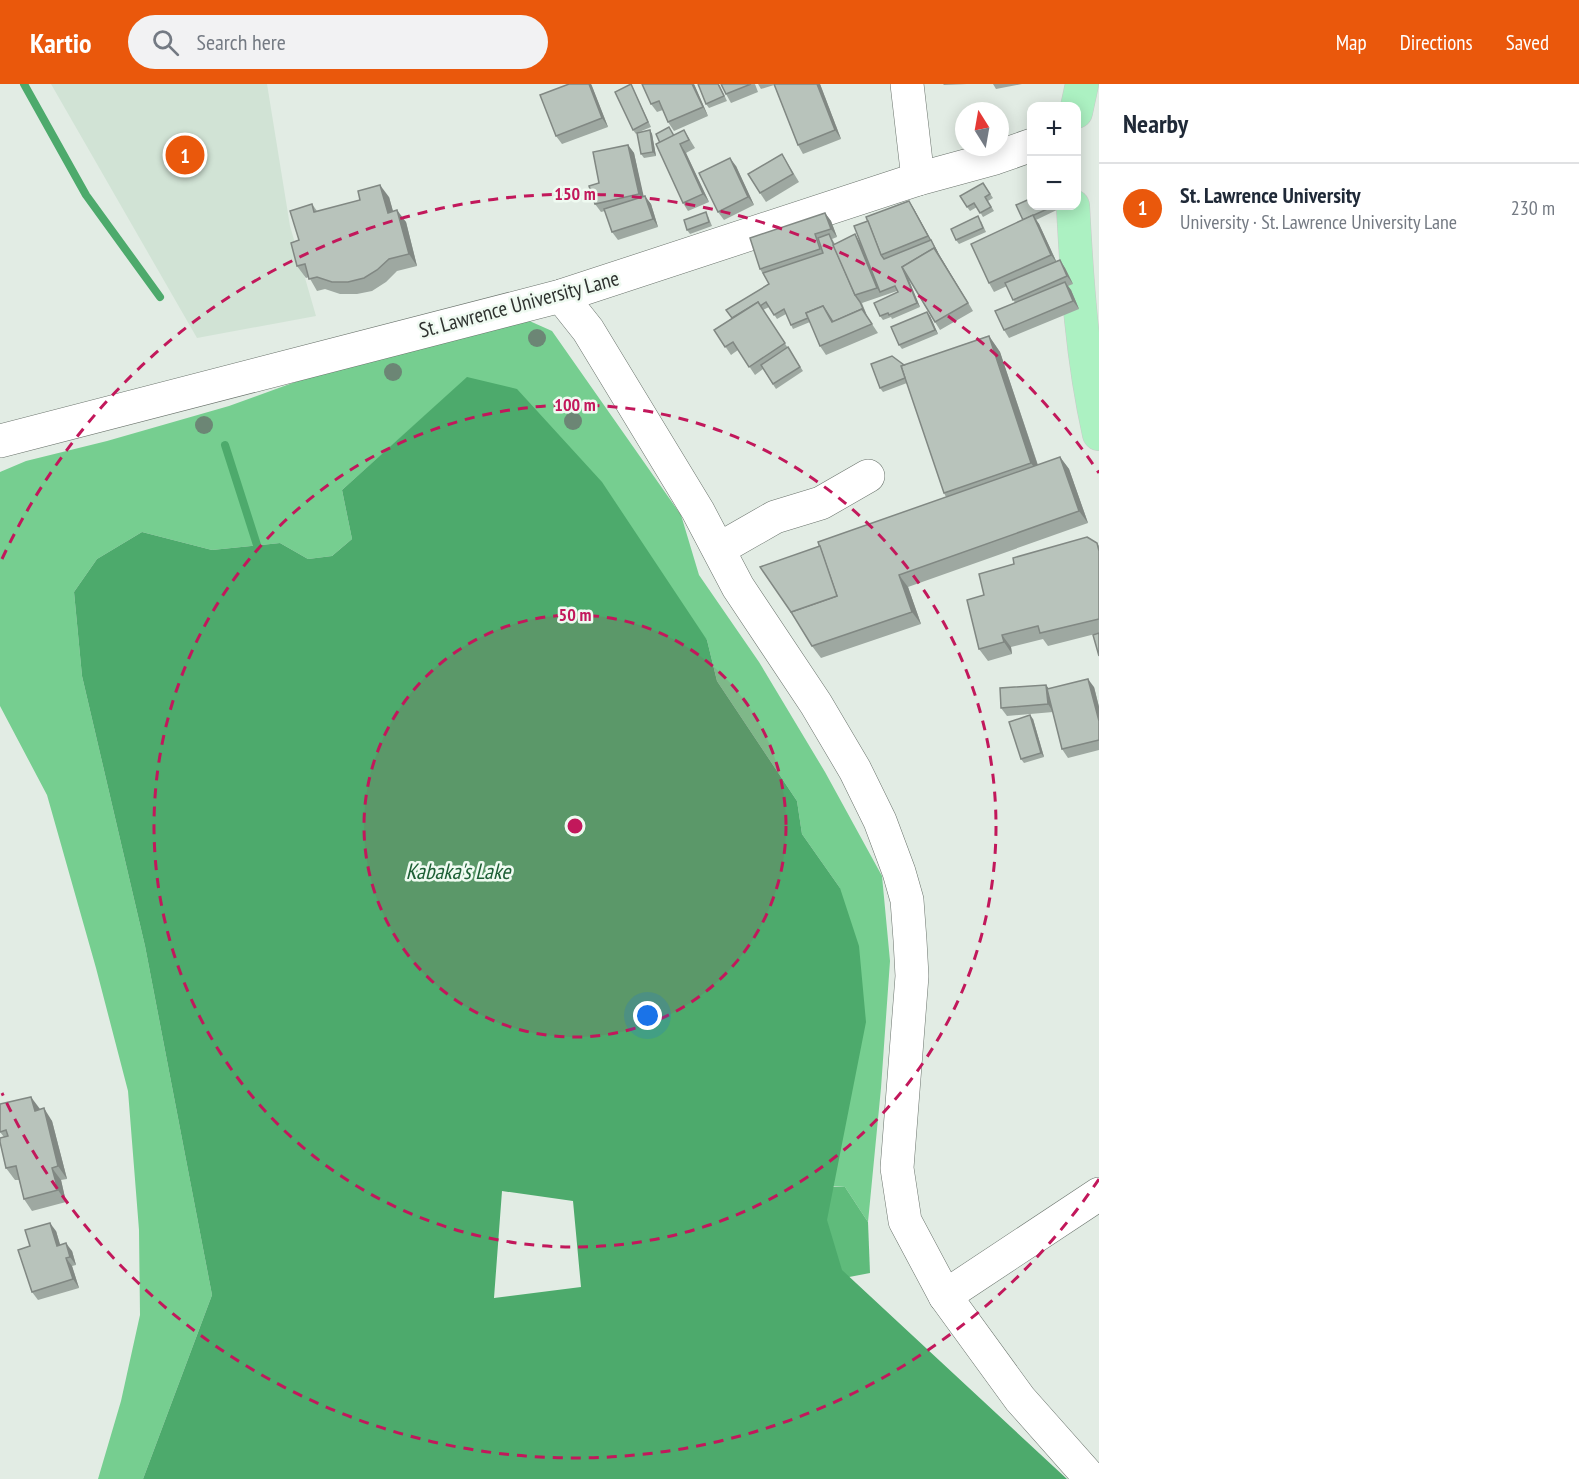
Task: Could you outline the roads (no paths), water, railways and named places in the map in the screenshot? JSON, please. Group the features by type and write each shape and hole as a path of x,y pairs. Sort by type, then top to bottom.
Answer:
{"main road":[{"path":"1079,102 1082,84"},
{"path":"1073,210 1077,290 1099,434"}],"street":[{"path":"907,84 918,179"},
{"name":"St. Lawrence University Lane","path":"0,441 561,296 918,179 1027,147"},
{"path":"561,296 588,330 698,511 738,587 816,704 855,770 880,821 907,900 912,976 897,1167 905,1221 945,1296 1020,1400 1091,1479"},
{"path":"719,549 775,518 820,503 868,476"},
{"path":"945,1296 1099,1194"}],"water":[{"name":"Kabaka's Lake","path":"467,377 517,389 602,482 707,640 717,681 797,801 802,834 840,888 859,946 866,1022 827,1220 842,1270 1067,1479 143,1479 212,1295 145,946 82,676 74,592 97,559 142,532 212,550 280,543 308,559 332,556 352,539 342,490","holes":["502,1191 573,1201 581,1287 494,1298"]}],"waterway":[{"path":"24,84 86,195 160,297"},
{"path":"225,445 257,545"}],"place":[{"name":"St. Lawrence University","path":"185,155"}]}
